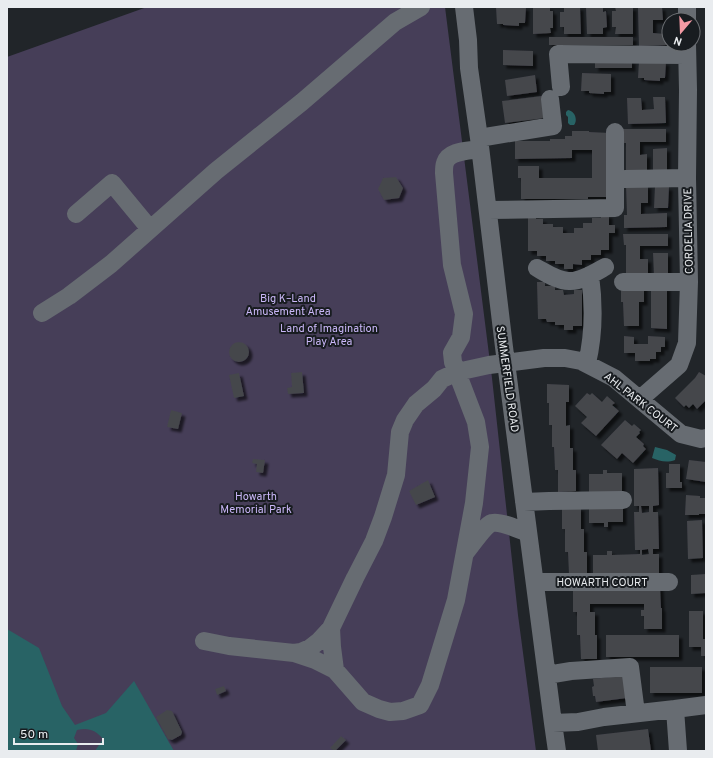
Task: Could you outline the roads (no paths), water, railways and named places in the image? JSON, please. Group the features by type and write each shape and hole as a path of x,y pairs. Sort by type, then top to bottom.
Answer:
{"street":[{"path":"42,313 69,296 111,264 216,171 302,102 395,22 421,7"},
{"name":"SUMMERFIELD ROAD","path":"464,7 468,40 469,68 557,751"},
{"path":"204,641 229,646 294,653 319,662 335,670 363,702 379,709 390,712 403,711 420,705 430,685 456,600 474,503 480,446 476,422 453,362 452,352 461,337 464,314 452,266 444,173 445,163 454,153 480,144 553,126 558,54 661,50"},
{"name":"CORDELIA DRIVE","path":"640,399 679,365 688,343 687,52"},
{"path":"488,210 615,208 616,132"},
{"path":"625,179 687,178"},
{"path":"76,214 112,183 150,229"},
{"path":"536,268 561,280 570,282 598,271 592,302 592,336 587,363"},
{"path":"623,282 689,282"},
{"name":"AHL PARK COURT","path":"331,628 374,542 383,517 396,475 400,432 405,420 416,404 434,389 442,379 457,372 544,358 565,358 581,361 614,378 680,434 701,439 706,438"},
{"path":"434,389 442,387 450,388 467,397"},
{"path":"524,502 623,500"},
{"path":"464,555 486,527 494,522 501,523 528,533"},
{"name":"HOWARTH COURT","path":"535,582 669,582"},
{"path":"294,653 310,648 331,628"},
{"path":"331,628 335,670"},
{"path":"546,675 571,671 630,667 636,713"},
{"path":"553,723 578,722 636,713 706,705"},
{"path":"675,709 678,751"}],"water":[{"path":"568,110 575,116 576,121 574,125 570,125 568,123 566,112"},
{"path":"655,447 667,450 676,455 675,460 663,461 652,458"},
{"path":"7,629 39,648 62,706 75,725 106,713 134,681 174,751 95,751 103,739 95,731 85,729 77,730 74,738 78,744 76,751 7,751"}],"park label":[{"name":"Big K–Land Amusement Area","path":"288,304"},
{"name":"Land of Imagination Play Area","path":"329,334"},
{"name":"Howarth Memorial Park","path":"256,502"}]}
